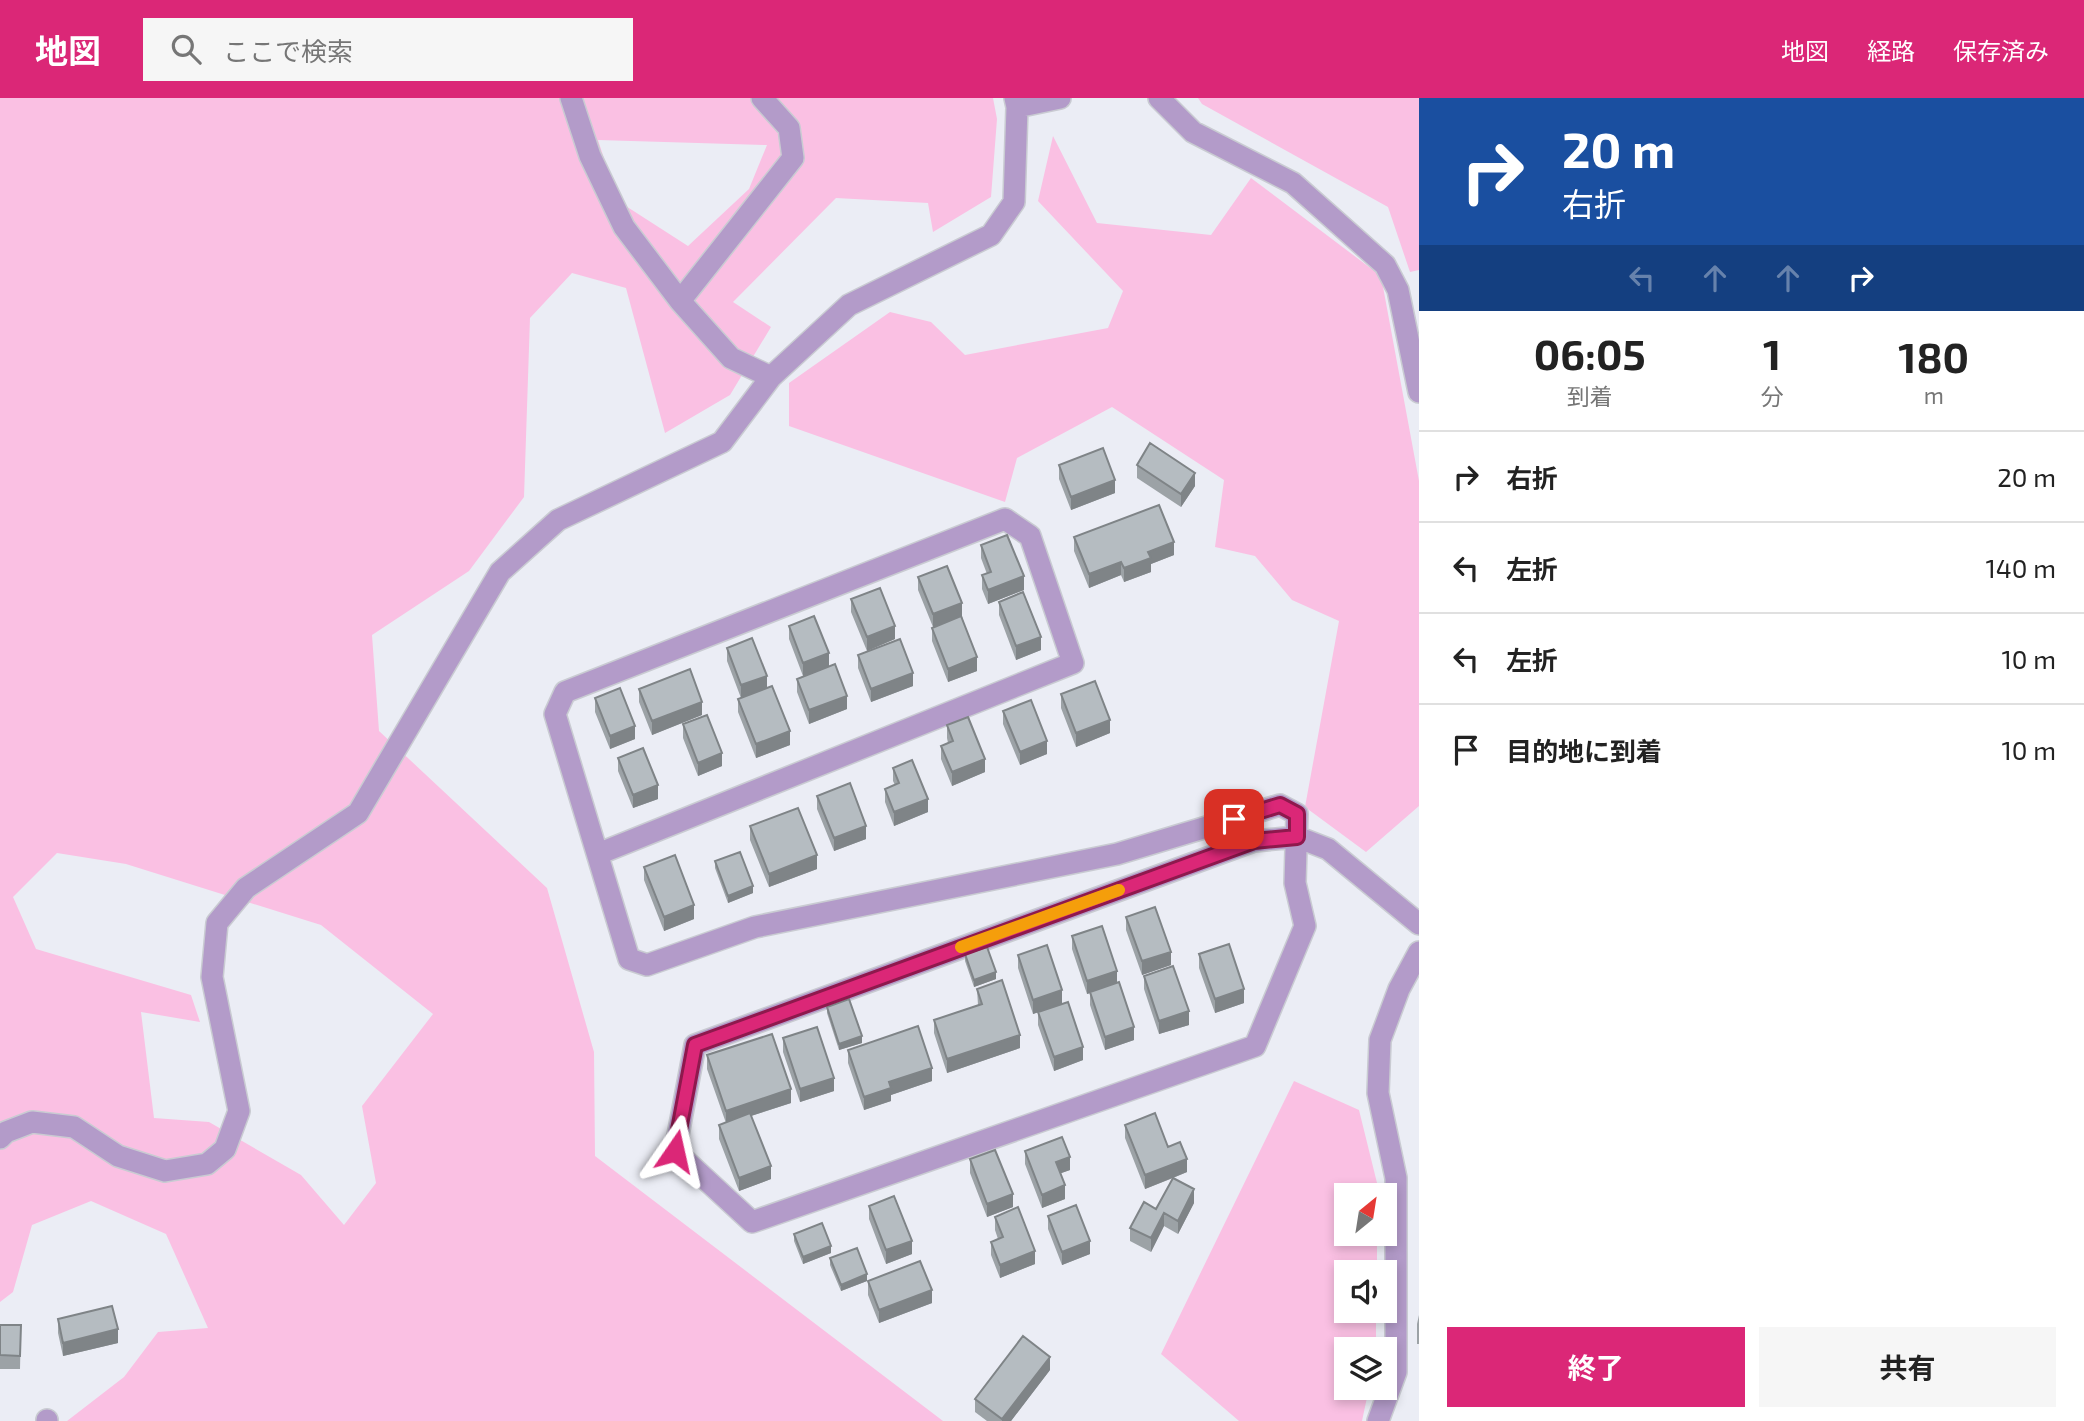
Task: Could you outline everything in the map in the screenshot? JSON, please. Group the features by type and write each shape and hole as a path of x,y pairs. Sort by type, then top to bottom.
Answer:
{"street":[{"path":"572,98 590,156 624,227 680,301 731,358 771,377"},
{"path":"680,301 793,158 789,128 762,98"},
{"path":"0,1139 6,1132 32,1122 74,1127 118,1156 165,1171 207,1164 225,1149 239,1111 212,977 216,923 246,888 358,813 500,572 558,520 722,442 771,377 849,305 991,235 1014,202 1016,102 1060,98"},
{"path":"1158,98 1193,132 1293,183 1385,265 1398,290 1419,392"},
{"path":"598,854 1073,663 1030,536 1005,519 565,692 555,714 629,959 647,965 755,927 1117,854 1280,805 1297,814 1297,837 1294,883 1305,926 1255,1046 752,1222 675,1151 695,1045 1254,841 1297,837 1328,849 1419,924"},
{"path":"1378,1421 1396,1372 1396,1178 1378,1093 1380,1040 1399,989 1419,952"}],"shaded area":[{"path":"0,98 993,98 997,119 991,197 933,232 928,203 836,198 733,302 771,327 730,395 665,433 626,288 572,273 530,318 524,497 469,571 372,635 379,731 547,888 594,1052 595,1156 943,1421 67,1421 124,1377 158,1332 208,1328 166,1234 91,1201 32,1225 13,1292 0,1302","holes":["598,140 766,145 767,145 749,189 688,246 618,201","57,853 126,864 321,925 433,1014 362,1106 376,1183 344,1225 301,1175 209,1122 154,1118 141,1012 200,1022 191,995 36,949 13,897"]},
{"path":"1198,98 1419,98 1419,270 1410,272 1388,207 1202,104"},
{"path":"1053,136 1097,223 1211,235 1251,178 1381,276 1419,481 1419,806 1366,852 1305,807 1339,621 1292,600 1255,556 1215,547 1224,480 1112,407 1017,458 1005,502 789,426 789,383 890,312 931,322 965,355 1108,328 1123,291 1038,201"},
{"path":"1294,1081 1359,1110 1377,1183 1334,1183 1334,1246 1377,1246 1377,1260 1334,1260 1334,1323 1376,1323 1376,1337 1334,1337 1334,1400 1366,1400 1362,1421 1239,1421 1161,1354"}],"building":[{"path":"1150,443 1195,473 1181,494 1137,465"},
{"path":"1103,448 1115,480 1071,497 1059,465"},
{"path":"1159,505 1174,542 1148,552 1151,558 1124,568 1121,562 1089,574 1074,537"},
{"path":"1007,535 1024,576 988,590 982,575 991,572 981,545"},
{"path":"947,566 962,603 933,614 918,577"},
{"path":"880,588 895,626 867,637 851,599"},
{"path":"1023,592 1041,637 1016,646 999,602"},
{"path":"814,616 829,653 803,663 789,626"},
{"path":"961,616 977,657 948,669 932,628"},
{"path":"752,638 767,676 741,685 727,648"},
{"path":"900,639 913,673 871,689 858,655"},
{"path":"835,664 847,696 809,710 797,679"},
{"path":"690,669 702,702 652,721 639,689"},
{"path":"1095,681 1110,720 1076,733 1061,694"},
{"path":"772,686 790,731 756,744 738,699"},
{"path":"620,688 635,726 610,736 595,698"},
{"path":"1031,700 1047,741 1020,752 1003,711"},
{"path":"707,715 722,753 698,763 683,724"},
{"path":"968,717 985,759 952,772 941,746 953,741 947,725"},
{"path":"643,748 658,785 633,795 618,758"},
{"path":"912,760 928,799 894,812 885,789 899,783 893,768"},
{"path":"850,783 866,826 834,838 817,796"},
{"path":"798,808 817,855 769,874 750,826"},
{"path":"740,852 753,886 728,896 715,861"},
{"path":"675,855 694,905 664,917 644,867"},
{"path":"1155,907 1171,952 1142,961 1126,917"},
{"path":"1102,926 1117,971 1087,981 1072,936"},
{"path":"1229,944 1244,989 1215,999 1199,954"},
{"path":"1047,945 1062,990 1033,1000 1018,955"},
{"path":"987,947 996,972 974,980 965,954"},
{"path":"1173,966 1189,1011 1159,1021 1144,976"},
{"path":"1002,980 1020,1035 947,1059 934,1020 982,1004 977,989"},
{"path":"1119,982 1134,1027 1105,1037 1090,992"},
{"path":"849,999 862,1036 839,1044 827,1007"},
{"path":"1068,1002 1083,1047 1054,1057 1038,1012"},
{"path":"918,1026 932,1068 889,1082 891,1088 864,1097 848,1050"},
{"path":"817,1027 834,1078 800,1089 783,1038"},
{"path":"772,1034 791,1089 726,1111 707,1055"},
{"path":"750,1113 771,1166 739,1178 719,1125"},
{"path":"1155,1113 1168,1147 1180,1142 1187,1159 1145,1175 1125,1125"},
{"path":"1062,1137 1070,1157 1056,1162 1065,1185 1042,1195 1025,1151"},
{"path":"995,1150 1013,1194 987,1204 970,1159"},
{"path":"1173,1178 1194,1189 1178,1221 1164,1213 1151,1238 1130,1228 1144,1202 1156,1209"},
{"path":"894,1196 912,1241 886,1250 869,1206"},
{"path":"1076,1205 1090,1241 1062,1252 1048,1216"},
{"path":"1018,1207 1035,1251 1000,1265 991,1242 1003,1237 995,1217"},
{"path":"822,1223 831,1246 803,1257 794,1234"},
{"path":"857,1248 867,1274 841,1285 830,1258"},
{"path":"920,1261 932,1290 879,1310 868,1281"},
{"path":"112,1306 118,1329 63,1343 58,1319"},
{"path":"0,1325 21,1325 20,1356 0,1355"},
{"path":"1023,1336 1050,1357 1002,1419 975,1399"}],"slow traffic":[{"path":"961,947 1119,890"}],"route":[{"path":"675,1151 695,1045 1254,841 1297,837 1297,814 1280,805 1234,819"}]}
